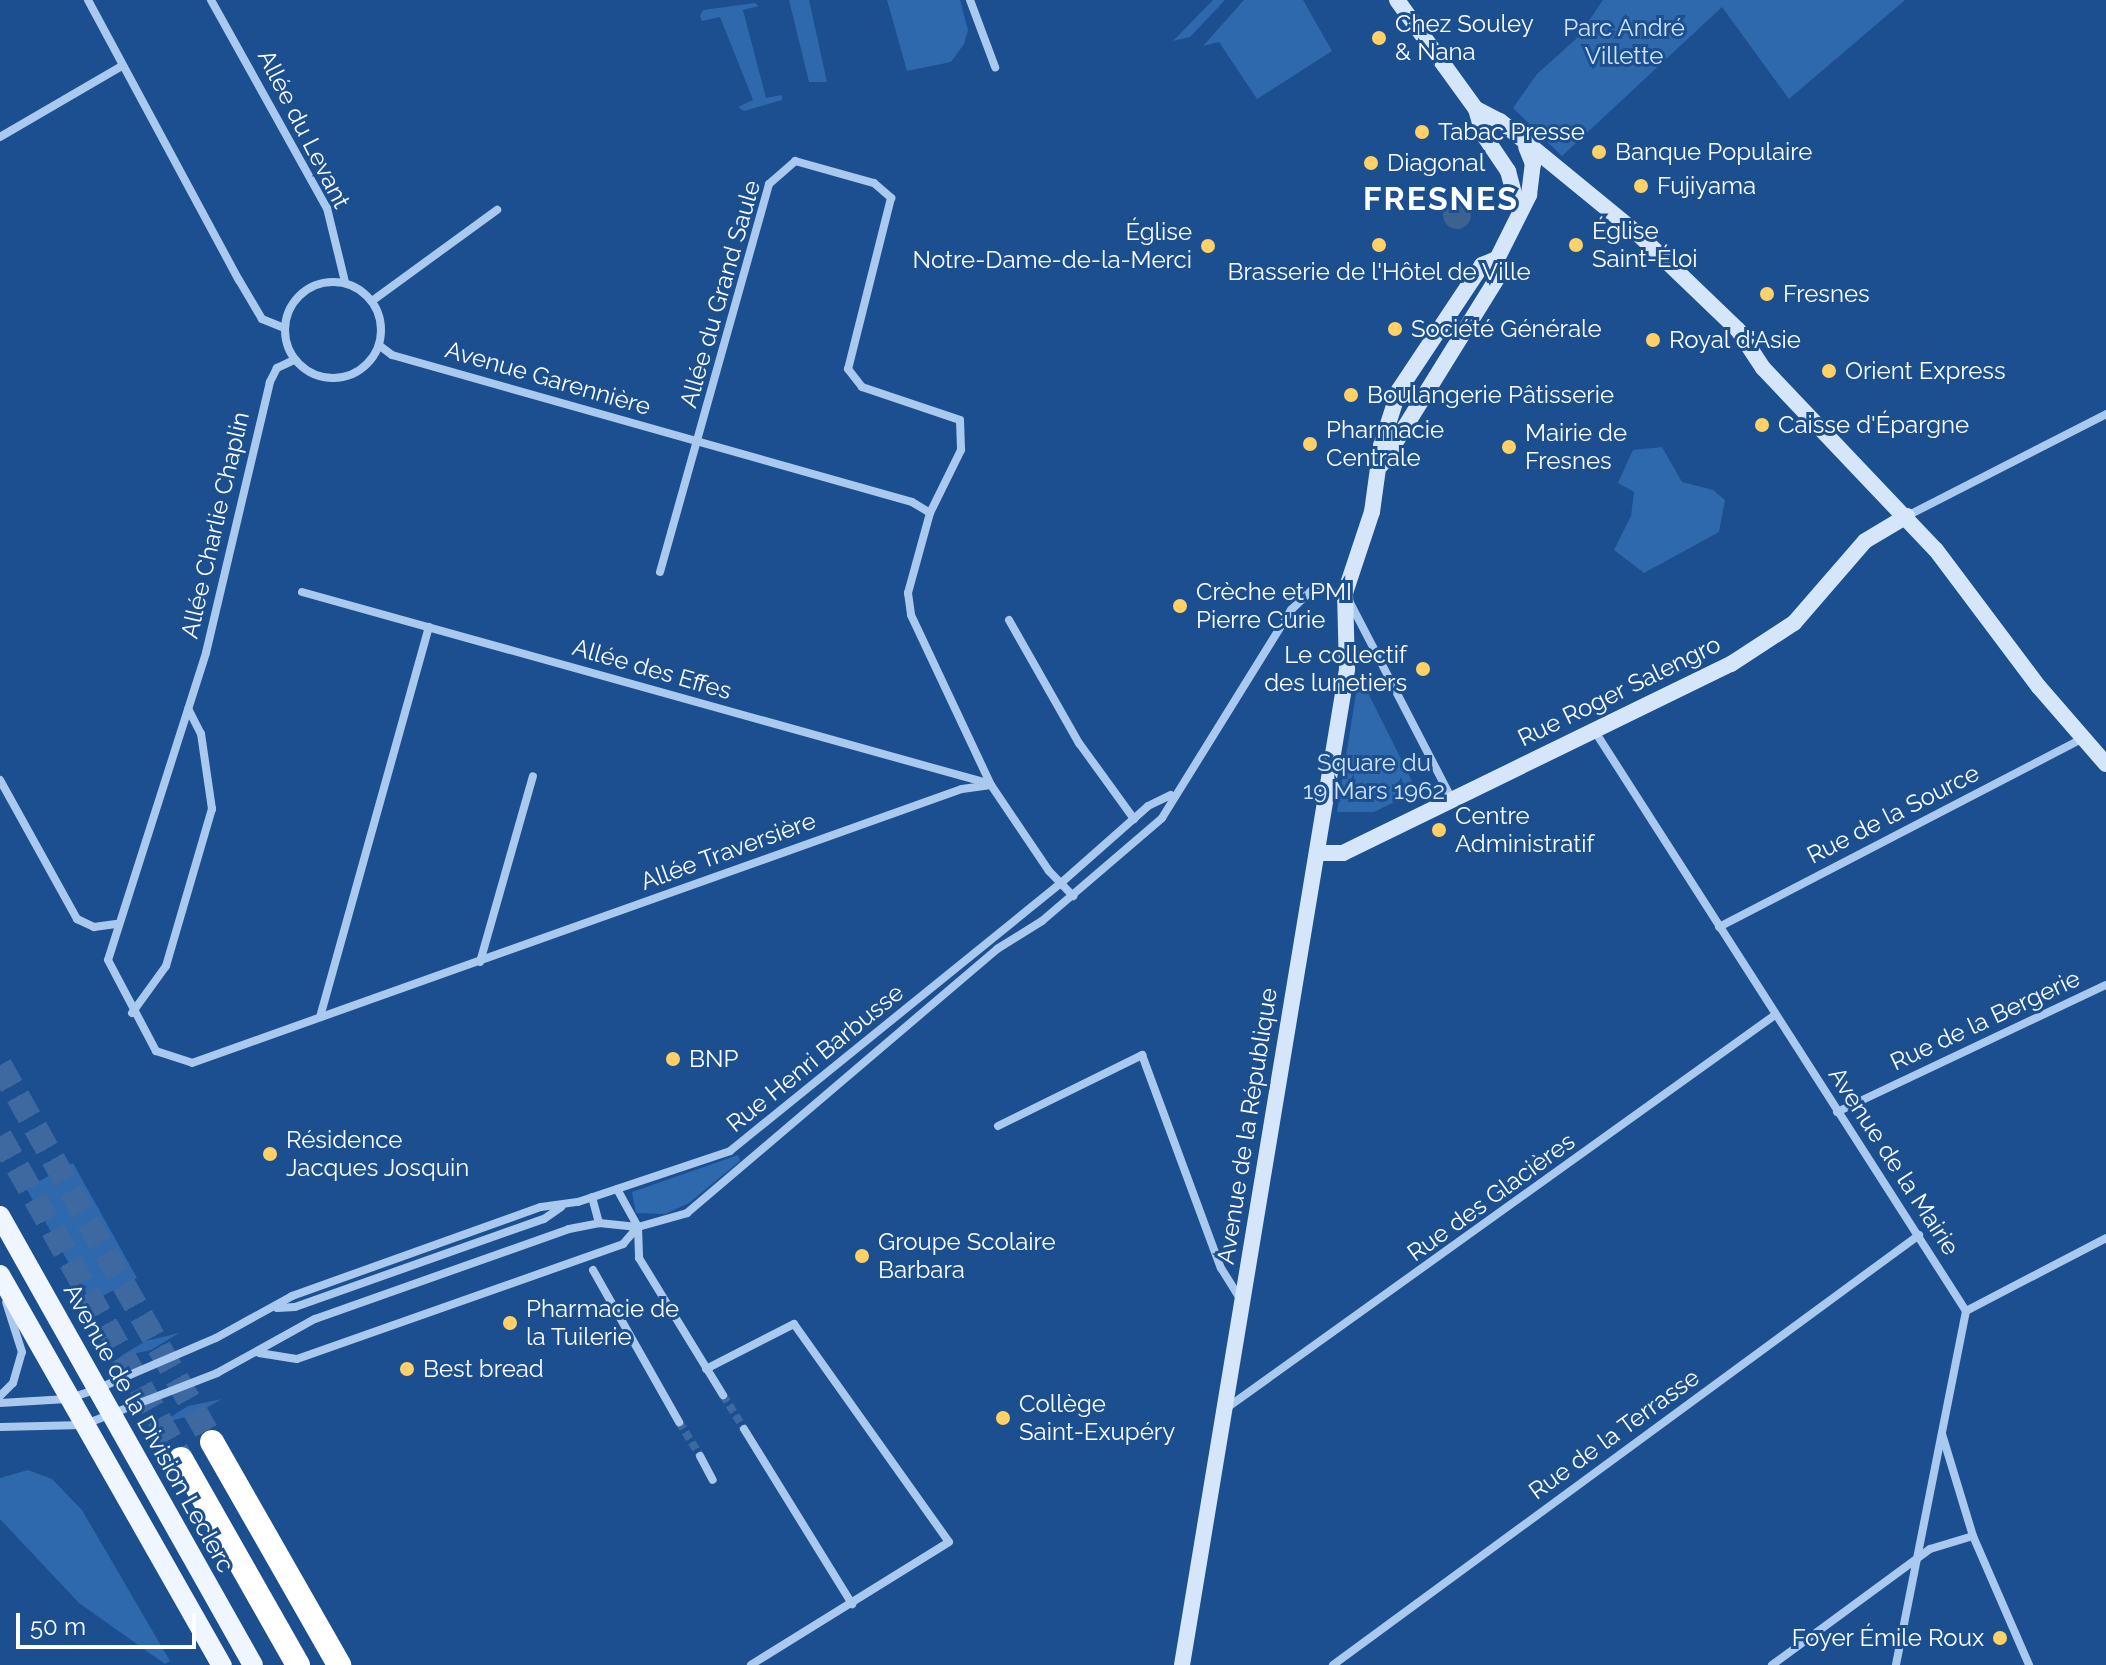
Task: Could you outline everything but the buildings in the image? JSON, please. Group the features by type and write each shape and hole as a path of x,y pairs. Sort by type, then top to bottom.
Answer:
{"highway":[{"path":"212,1442 339,1665"},
{"path":"181,1459 298,1665"}],"main road":[{"name":"Avenue de la Division Leclerc","path":"0,1216 253,1665"},
{"path":"0,1275 67,1399 222,1665"}],"street":[{"path":"88,0 262,319 284,328"},
{"name":"Allée du Levant","path":"211,0 327,208 345,282"},
{"path":"970,0 995,67"},
{"path":"1397,0 1476,109 1519,212"},
{"path":"0,137 122,66"},
{"path":"1476,109 1500,121 1526,147 1637,233 1738,330 1763,368 1907,516 2106,764"},
{"path":"1526,147 1532,176"},
{"name":"Allée du Grand Saule","path":"660,572 769,184 784,167 811,162 874,183 891,198 848,369 862,387 960,420 961,450 930,513"},
{"path":"1511,188 1532,176 1562,174"},
{"name":"Avenue de la République","path":"1182,1665 1228,1407 1347,669 1345,593 1381,465 1499,275 1497,259 1532,176"},
{"path":"372,301 497,210"},
{"path":"345,282 372,301 382,330 380,346 369,364 352,376 331,379 311,374 294,360 284,328 297,297 311,287 345,282"},
{"name":"Avenue Garennière","path":"380,346 392,355 912,502 930,513"},
{"name":"Allée Charlie Chaplin","path":"156,1051 132,1013 108,960 116,924 188,709 270,382 277,368 294,360"},
{"path":"1907,516 2106,414"},
{"path":"930,513 908,604 991,785 1073,896"},
{"name":"Rue Roger Salengro","path":"1317,853 1343,853 1768,643 1794,623 1865,541 1907,516"},
{"name":"Rue Henri Barbusse","path":"83,1425 259,1353 315,1319 585,1224 638,1227 687,1213 997,949 1073,896 1162,818 1172,795 1291,610 1318,588 1345,593"},
{"name":"Allée des Effes","path":"302,592 991,785"},
{"path":"1345,593 1452,799"},
{"path":"1009,620 1079,743 1134,819"},
{"path":"320,1017 429,627"},
{"path":"132,1013 166,966 212,809 201,734 188,709"},
{"name":"Avenue de la Mairie","path":"1593,729 1966,1311"},
{"name":"Rue de la Source","path":"1719,927 2084,737"},
{"path":"480,962 533,776"},
{"path":"0,780 77,919 94,927 116,924"},
{"name":"Allée Traversière","path":"156,1051 192,1063 962,789 991,785"},
{"name":"Rue Henri Barbusse","path":"0,1403 67,1399 97,1389 274,1309 295,1307 486,1240 544,1219 561,1207 744,1142 1061,883 1134,819 1172,795"},
{"name":"Rue de la Bergerie","path":"1837,1112 2106,985"},
{"name":"Rue des Glacières","path":"1228,1407 1775,1015"},
{"path":"998,1126 1142,1055 1221,1268 1243,1303"},
{"path":"617,1189 638,1227 639,1258 723,1395"},
{"path":"592,1197 599,1223"},
{"name":"Rue Henri Barbusse","path":"259,1353 297,1359 623,1244 638,1227"},
{"name":"Rue de la Terrasse","path":"1333,1665 1919,1235"},
{"path":"1896,1665 1940,1430 1966,1311 2106,1238"},
{"path":"593,1270 679,1422"},
{"path":"0,1282 22,1352 13,1383 0,1396"},
{"path":"706,1369 794,1324 949,1542 751,1665"},
{"path":"0,1427 83,1425"},
{"path":"744,1429 852,1604"},
{"path":"1940,1430 1973,1536 2029,1665"},
{"path":"700,1456 713,1480"},
{"path":"1772,1665 1930,1549 1973,1536"}],"green space":[{"path":"789,0 809,0 827,82 809,82"},
{"path":"887,0 960,0 968,30 964,44 951,62 907,71"},
{"path":"1213,0 1225,0 1190,37 1173,41"},
{"path":"1244,0 1303,0 1332,51 1257,99 1219,42 1203,46"},
{"name":"Parc André Villette","path":"1603,0 1905,0 1789,99 1722,7 1562,156 1513,108 1537,74 1577,38"},
{"path":"755,3 759,6 743,10 766,98 782,95 782,100 744,111 738,107 753,100 720,17 702,21 700,16 703,10"},
{"path":"1662,447 1682,482 1713,490 1725,500 1719,532 1644,573 1614,550 1631,516 1634,492 1618,483 1633,450"},
{"name":"Square du 19 Mars 1962","path":"1359,675 1417,791 1374,812 1337,812"},
{"path":"738,1155 740,1161 689,1203 665,1214 636,1213 632,1192"},
{"path":"73,1163 137,1278 91,1302 26,1188"},
{"path":"179,1333 151,1350 119,1357 146,1341"},
{"path":"222,1399 194,1415 161,1423 188,1406"},
{"path":"28,1470 52,1479 82,1510 170,1661 165,1664 79,1603 0,1519 0,1478"}],"shaded area":[{"path":"1457,201 1467,205 1471,215 1467,225 1457,229 1447,225 1443,215 1447,205"}],"tunnel":[{"path":"0,1065 212,1442"},
{"path":"0,1136 181,1459"},
{"path":"723,1395 744,1429"},
{"path":"679,1422 700,1456"}],"place":[{"name":"Chez Souley & Nana","path":"1379,38"},
{"name":"Tabac Presse","path":"1422,132"},
{"name":"Banque Populaire","path":"1599,152"},
{"name":"Diagonal","path":"1371,163"},
{"name":"Fujiyama","path":"1641,186"},
{"name":"Brasserie de l'Hôtel de Ville","path":"1379,245"},
{"name":"Église Saint-Éloi","path":"1576,245"},
{"name":"Église Notre-Dame-de-la-Merci","path":"1208,246"},
{"name":"Fresnes","path":"1767,294"},
{"name":"Société Générale","path":"1395,329"},
{"name":"Royal d'Asie","path":"1653,340"},
{"name":"Orient Express","path":"1829,371"},
{"name":"Boulangerie Pâtisserie","path":"1351,395"},
{"name":"Caisse d'Épargne","path":"1762,425"},
{"name":"Pharmacie Centrale","path":"1310,444"},
{"name":"Mairie de Fresnes","path":"1509,447"},
{"name":"Crèche et PMI Pierre Curie","path":"1180,606"},
{"name":"Le collectif des lunetiers","path":"1423,669"},
{"name":"Centre Administratif","path":"1439,830"},
{"name":"BNP","path":"673,1059"},
{"name":"Résidence Jacques Josquin","path":"270,1154"},
{"name":"Groupe Scolaire Barbara","path":"862,1256"},
{"name":"Pharmacie de la Tuilerie","path":"510,1323"},
{"name":"Best bread","path":"407,1369"},
{"name":"Collège Saint-Exupéry","path":"1003,1418"},
{"name":"Foyer Émile Roux","path":"2000,1638"}],"district":[{"name":"FRESNES","path":"1441,199"}]}
